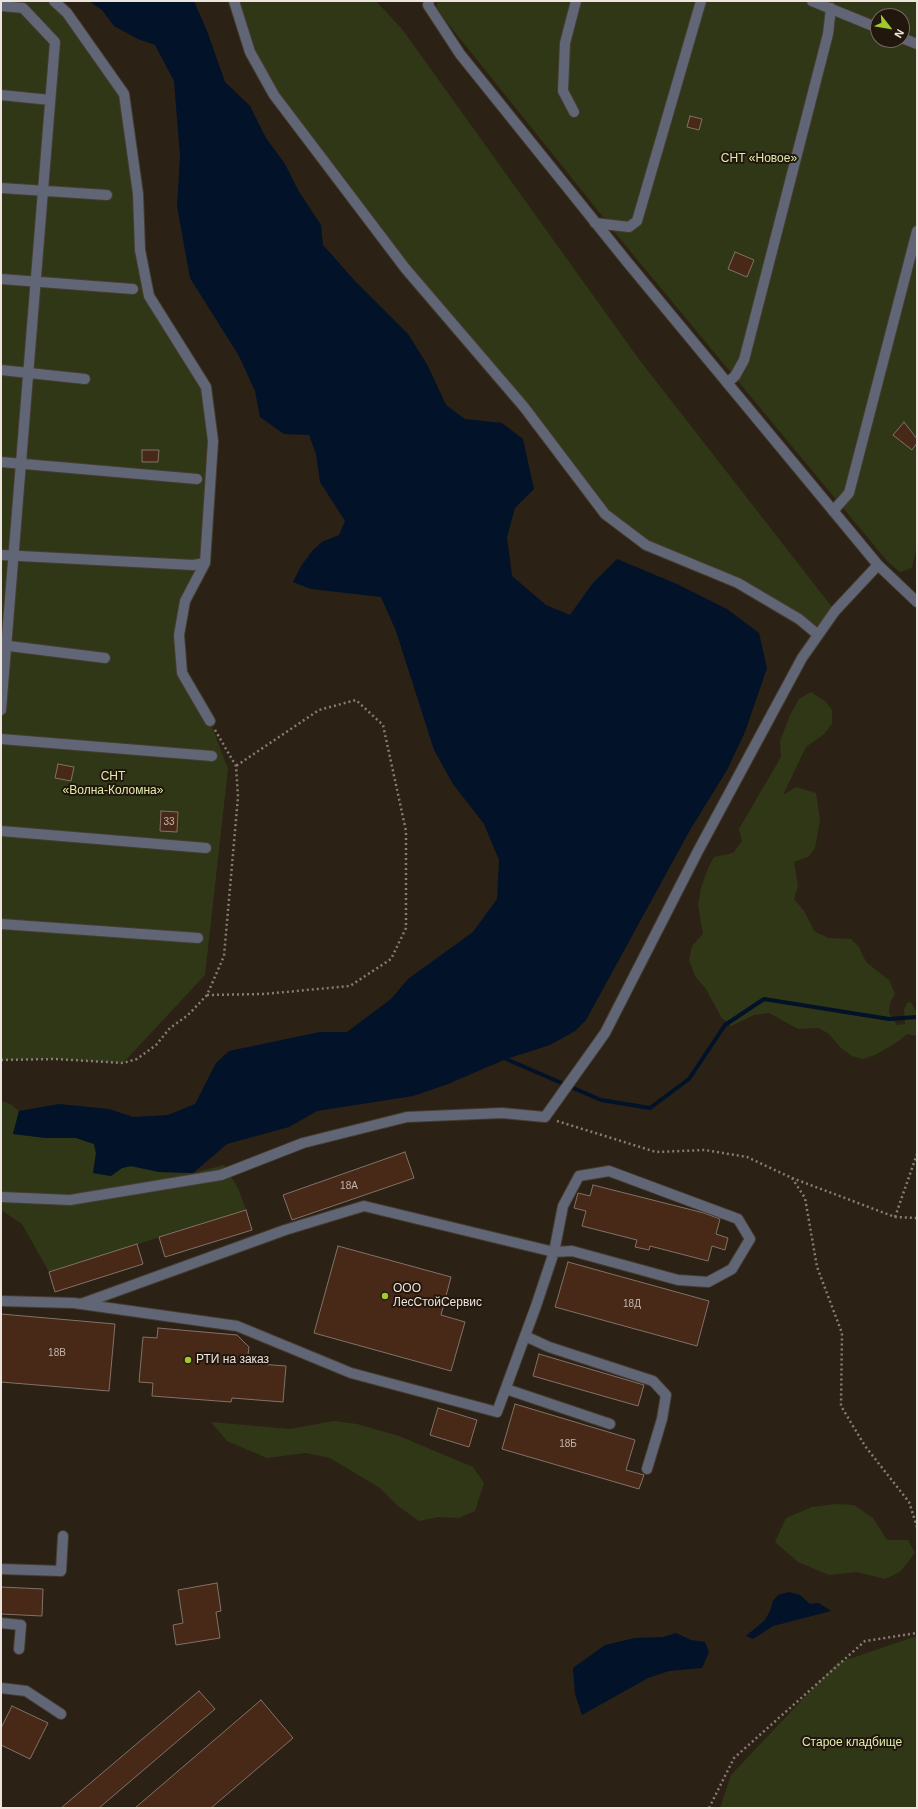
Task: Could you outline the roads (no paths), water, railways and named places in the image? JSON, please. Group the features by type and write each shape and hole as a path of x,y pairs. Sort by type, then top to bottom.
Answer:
{"street":[{"path":"54,1 67,13 124,94 138,194 140,250 149,296 206,387 213,441 205,563 185,601 178,635 182,673 210,721"},
{"path":"234,1 250,52 274,95 405,268 524,407 606,514 646,545 738,583 798,619 817,634"},
{"path":"429,1 428,5 460,54 596,222 878,565 917,602"},
{"path":"574,112 563,91 565,43 576,1"},
{"path":"596,222 629,227 637,221 701,1"},
{"path":"812,1 870,25"},
{"path":"1,6 23,8 55,42 29,372 4,646 1,710"},
{"path":"727,383 735,376 744,360 828,34 831,8"},
{"path":"1,95 50,100"},
{"path":"1,188 107,195"},
{"path":"833,511 849,494 917,231"},
{"path":"1,279 133,289"},
{"path":"1,370 85,379"},
{"path":"1,462 197,479"},
{"path":"1,555 193,565 205,563"},
{"path":"1,1198 70,1200 221,1175 303,1143 408,1117 502,1113 545,1117 604,1033 698,851 802,658 817,634 835,611 878,565"},
{"path":"4,646 105,658"},
{"path":"1,739 212,756"},
{"path":"1,831 206,848"},
{"path":"1,924 198,938"},
{"path":"1,1301 81,1304 237,1326 351,1373 497,1412 554,1252 562,1206 579,1176 608,1171 738,1219 750,1239 732,1269 708,1282 678,1280 572,1251 554,1252 364,1206 285,1230 81,1304"},
{"path":"525,1336 549,1347 653,1381 666,1395 662,1419 647,1469"},
{"path":"506,1389 610,1424"},
{"path":"1,1569 61,1571 62,1536"},
{"path":"1,1623 21,1625 19,1650"},
{"path":"1,1688 26,1691 61,1714"}],"water":[{"path":"89,1 194,1 207,31 225,82 250,106 266,138 285,164 298,190 321,225 323,245 355,281 408,334 428,366 446,405 465,419 502,423 523,439 534,489 515,508 507,537 512,576 546,605 570,615 592,584 617,559 679,585 727,609 759,633 767,668 745,732 727,770 690,830 586,1020 575,1031 550,1045 506,1059 448,1084 413,1096 317,1111 289,1127 227,1144 193,1173 159,1172 131,1166 122,1168 111,1176 93,1173 96,1153 94,1144 76,1138 46,1138 13,1134 19,1111 59,1104 109,1109 133,1117 168,1115 195,1104 216,1063 229,1051 320,1032 347,1032 391,999 408,979 473,932 497,899 499,860 484,824 453,784 434,750 396,631 381,597 311,589 293,582 301,566 313,550 322,542 339,535 345,521 320,482 316,454 309,435 284,434 260,417 255,391 239,356 190,278 177,206 180,157 174,81 155,45 138,39 114,26 102,10"},
{"path":"789,1592 800,1595 810,1604 819,1603 831,1611 773,1626 753,1639 746,1636 765,1620 773,1601 778,1595"},
{"path":"676,1633 691,1640 705,1642 709,1652 702,1668 669,1671 648,1678 582,1715 575,1694 573,1668 605,1645 635,1638 663,1637"}],"waterway":[{"path":"506,1059 601,1100 650,1108 689,1079 725,1025 764,999 889,1019 917,1017"}],"place":[{"name":"ООО ЛесСтойСервис","path":"385,1296"},
{"name":"РТИ на заказ","path":"188,1360"}],"park label":[{"name":"СНТ «Новое»","path":"759,159"},
{"name":"СНТ «Волна-Коломна»","path":"113,784"},
{"name":"Старое кладбище","path":"852,1743"}]}
